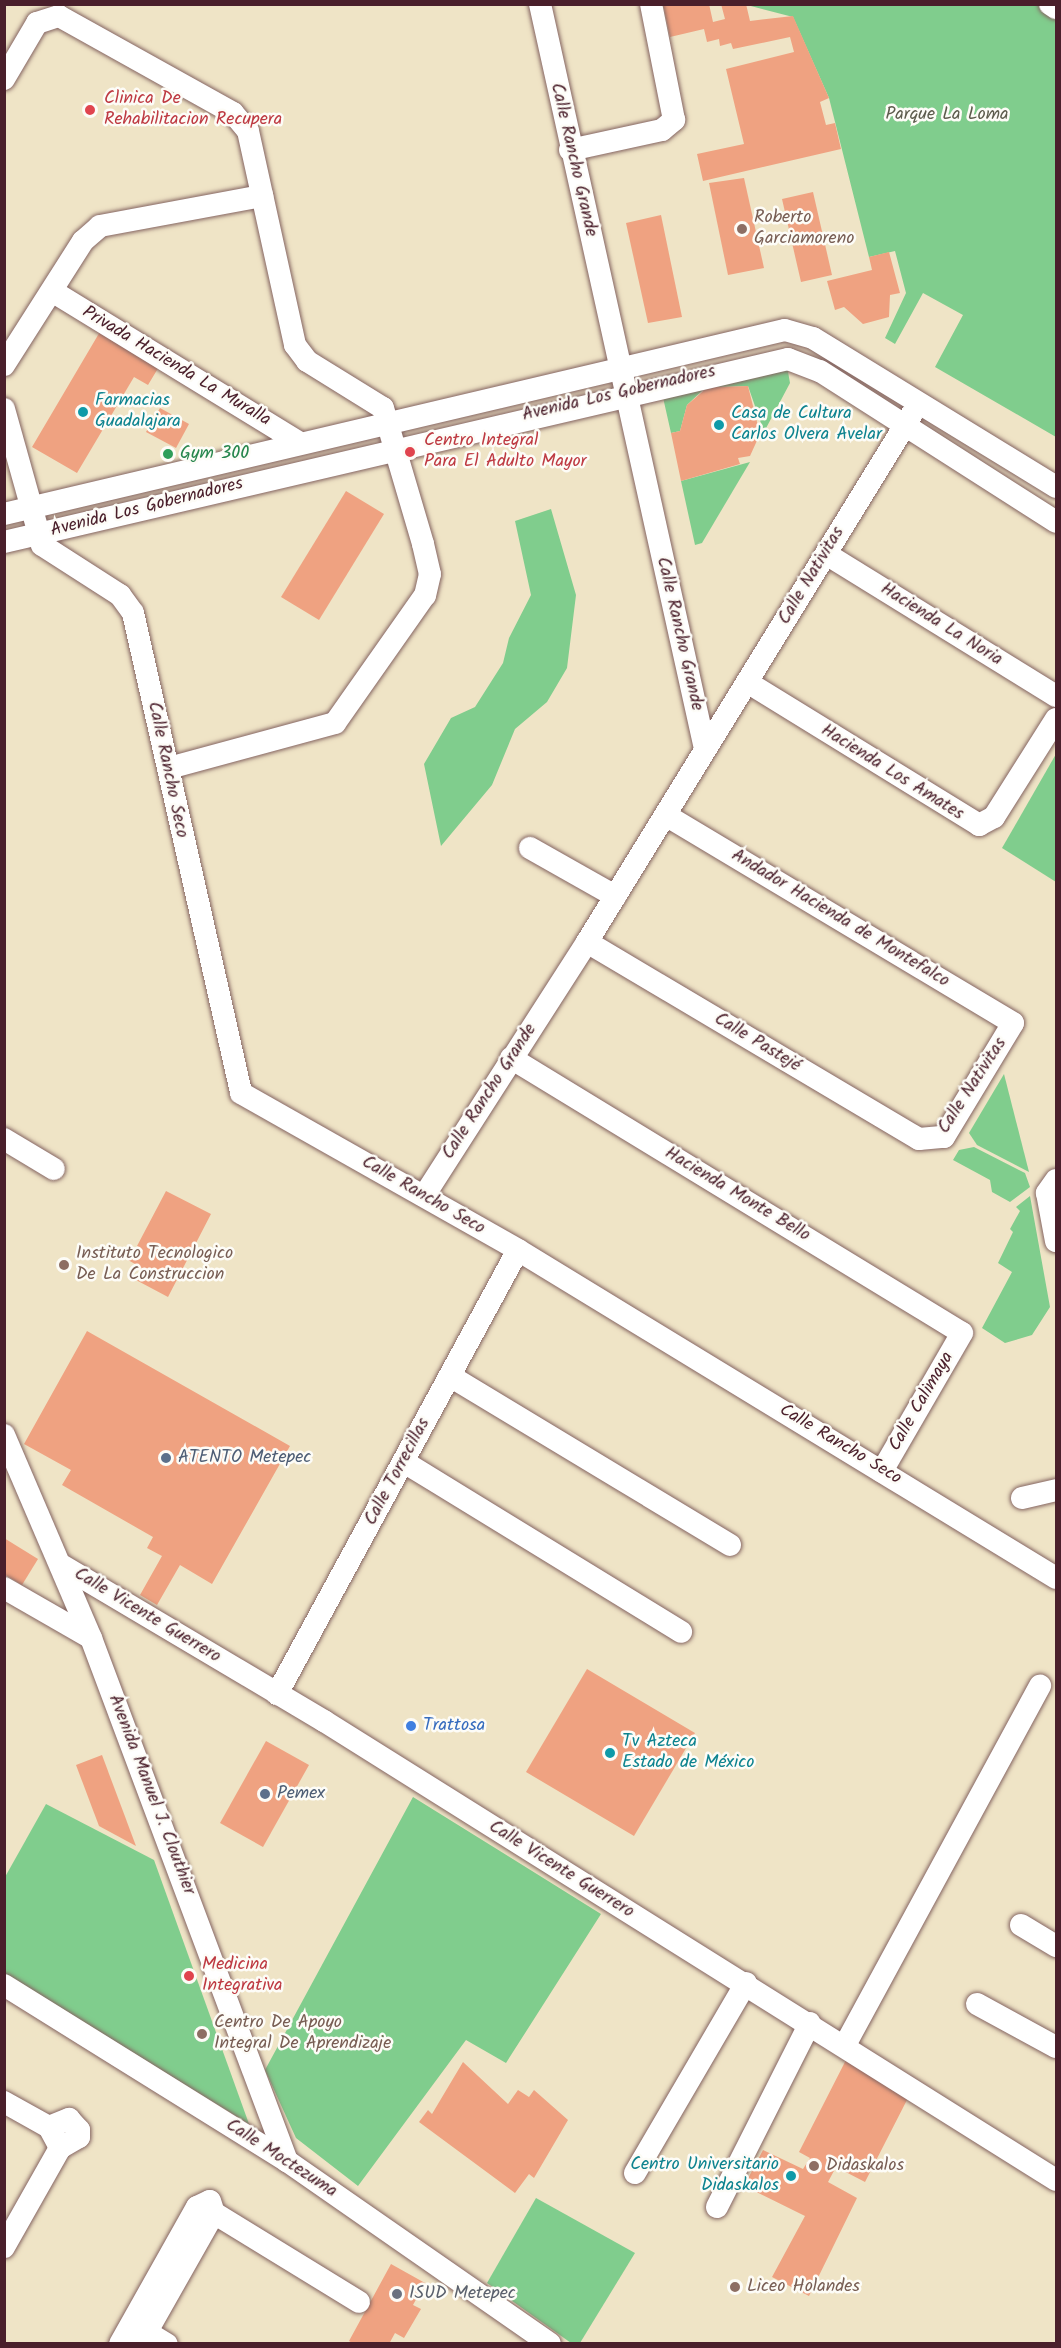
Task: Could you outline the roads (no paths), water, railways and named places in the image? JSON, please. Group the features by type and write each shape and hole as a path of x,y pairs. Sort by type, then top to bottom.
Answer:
{"street":[{"name":"Calle Rancho Grande","path":"424,1196 587,942 705,749 623,366 570,150 540,4"},
{"path":"570,150 662,130 674,120 651,4"},
{"path":"1050,4 1056,8"},
{"path":"4,79 37,23 50,17 70,20 233,112 248,131 295,345 307,361 376,400 389,421 430,585 350,706 325,729 169,768"},
{"path":"4,365 83,241 100,226 262,196"},
{"name":"Privada Hacienda La Muralla","path":"52,291 300,443"},
{"name":"Avenida Los Gobernadores","path":"4,514 389,421 785,330 813,338 1056,487"},
{"name":"Avenida Los Gobernadores","path":"4,542 628,392 788,359 813,367 1056,522"},
{"name":"Calle Nativitas","path":"705,749 918,402"},
{"path":"4,409 33,507 37,535"},
{"name":"Calle Rancho Seco","path":"37,535 51,552 106,586 133,614 169,768 186,869 241,1093 518,1250 1056,1578"},
{"name":"Hacienda La Noria","path":"826,554 1056,696"},
{"name":"Hacienda Los Amates","path":"747,682 979,825 994,817 1056,719"},
{"name":"Andador Hacienda de Montefalco","path":"666,815 1013,1023"},
{"path":"530,848 615,896"},
{"name":"Calle Pastejé","path":"587,942 928,1142"},
{"name":"Calle Nativitas","path":"928,1142 944,1137 1013,1023"},
{"name":"Hacienda Monte Bello","path":"511,1058 962,1333"},
{"path":"4,1139 54,1169"},
{"path":"1052,1186 1056,1241"},
{"name":"Calle Torrecillas","path":"278,1694 518,1250"},
{"name":"Calle Calimaya","path":"882,1471 962,1333"},
{"path":"450,1376 730,1545"},
{"name":"Avenida Manuel J. Clouthier","path":"4,1435 63,1566 287,2161"},
{"path":"404,1462 681,1632"},
{"path":"1022,1498 1056,1490"},
{"name":"Calle Vicente Guerrero","path":"63,1566 278,1694 1055,2176"},
{"path":"4,1588 91,1638"},
{"path":"845,2045 1040,1686"},
{"path":"1021,1925 1056,1946"},
{"path":"635,2173 746,1983"},
{"name":"Calle Moctezuma","path":"4,1985 287,2161 550,2343"},
{"path":"977,2004 1056,2047"},
{"path":"717,2207 810,2023"},
{"path":"4,2102 49,2127 60,2148 4,2247"},
{"path":"120,2343 140,2333 214,2212 359,2302"},
{"path":"140,2333 167,2343"}],"place":[{"name":"Clinica De Rehabilitacion Recupera","path":"90,110"},
{"name":"Roberto Garciamoreno","path":"742,229"},
{"name":"Farmacias Guadalajara","path":"83,412"},
{"name":"Casa de Cultura Carlos Olvera Avelar","path":"719,425"},
{"name":"Centro Integral Para El Adulto Mayor","path":"410,452"},
{"name":"Gym 300","path":"168,454"},
{"name":"Instituto Tecnologico De La Construccion","path":"64,1265"},
{"name":"ATENTO Metepec","path":"166,1458"},
{"name":"Trattosa","path":"411,1726"},
{"name":"Tv Azteca Estado de México","path":"610,1753"},
{"name":"Pemex","path":"265,1794"},
{"name":"Medicina Integrativa","path":"189,1976"},
{"name":"Centro De Apoyo Integral De Aprendizaje","path":"202,2034"},
{"name":"Didaskalos","path":"814,2166"},
{"name":"Centro Universitario Didaskalos","path":"791,2176"},
{"name":"Liceo Holandes","path":"735,2287"},
{"name":"ISUD Metepec","path":"397,2294"}],"park label":[{"name":"Parque La Loma","path":"947,115"}]}
